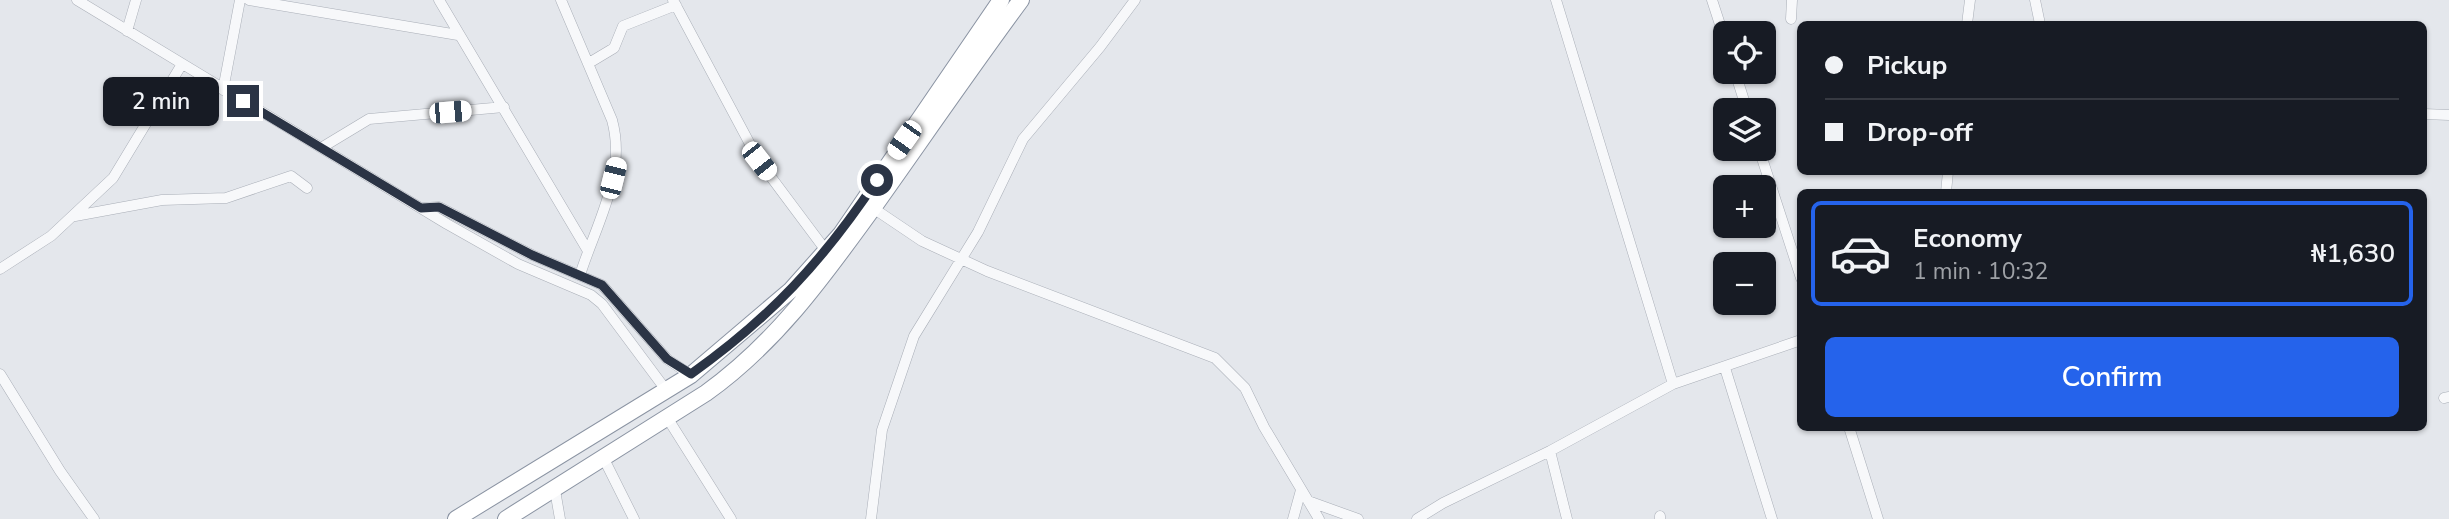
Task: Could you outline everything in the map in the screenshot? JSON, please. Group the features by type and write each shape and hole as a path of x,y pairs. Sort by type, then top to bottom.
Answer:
{"highway":[{"path":"456,519 691,374 771,309 827,251 1001,0"},
{"path":"506,519 668,419 733,374 782,329 873,208 1020,0"}],"street":[{"path":"77,0 223,90 518,264 597,299 666,390"},
{"path":"127,31 136,0"},
{"path":"223,90 240,0"},
{"path":"249,0 458,35"},
{"path":"439,0 588,251"},
{"path":"561,0 612,120 618,158 603,214 580,275"},
{"path":"872,519 882,430 914,336 962,259 1023,139 1100,47 1135,0"},
{"path":"1556,0 1673,384"},
{"path":"1712,0 1719,21"},
{"path":"1791,19 1792,0"},
{"path":"1967,21 1970,0"},
{"path":"2035,0 2039,21"},
{"path":"589,64 614,47 623,26 674,3 759,161 827,251"},
{"path":"0,269 51,236 113,178 181,64"},
{"path":"321,148 369,119 504,107"},
{"path":"2427,114 2449,115"},
{"path":"1763,161 1797,266"},
{"path":"75,216 162,200 226,198 291,176 307,188"},
{"path":"421,208 439,207 609,291 667,359 691,374"},
{"path":"873,208 922,241 962,259 1215,358 1245,388 1319,519"},
{"path":"1417,519 1443,503 1550,452 1673,384 1797,341"},
{"path":"1725,368 1772,519"},
{"path":"0,374 94,519"},
{"path":"668,419 731,519"},
{"path":"1850,431 1878,519"},
{"path":"1550,452 1567,519"},
{"path":"604,459 634,519"},
{"path":"555,490 560,519"},
{"path":"1293,519 1301,490"},
{"path":"1308,501 1358,519"}],"route":[{"path":"243,101 421,208 439,207 532,255 602,285 667,359 691,374 737,339 813,268 841,234 877,180"}]}
